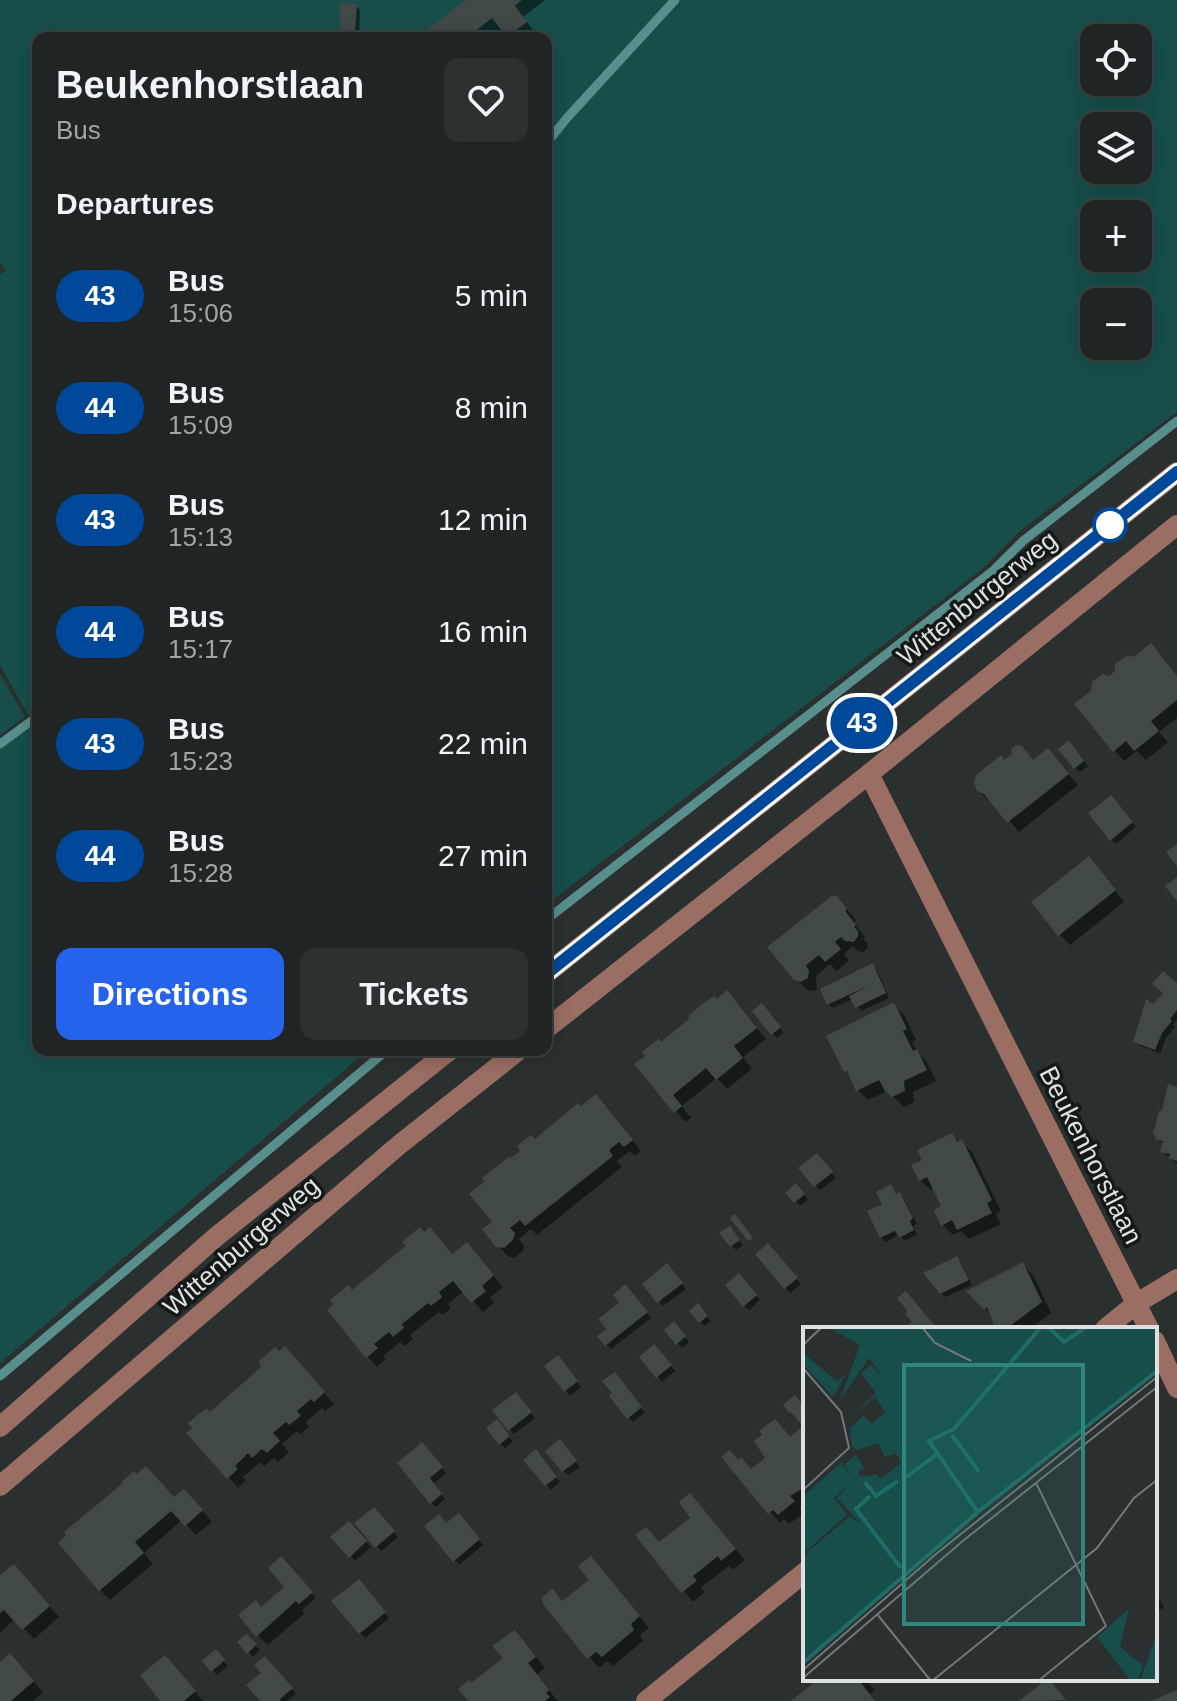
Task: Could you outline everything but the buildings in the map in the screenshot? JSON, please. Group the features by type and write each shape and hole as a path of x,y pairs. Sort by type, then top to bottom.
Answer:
{"street":[{"name":"Wittenburgerweg","path":"552,969 1177,472"},
{"path":"552,1024 1177,525"},
{"name":"Beukenhorstlaan","path":"869,774 1148,1327"},
{"name":"Wittenburgerweg","path":"0,1427 217,1236 442,1056"},
{"name":"Wittenburgerweg","path":"0,1486 399,1145 511,1056"},
{"path":"1107,1327 1137,1303 1177,1279"},
{"path":"1157,1345 1177,1388"},
{"path":"646,1701 803,1574"}],"shaded area":[{"path":"0,0 1177,0 1177,412 1020,531 982,569 552,900 552,32 32,32 32,712 28,715 0,665 0,275 6,270 0,262"},
{"path":"0,674 25,717 0,735"},
{"path":"32,725 32,1056 361,1056 0,1363 0,749"}],"waterway":[{"path":"552,136 675,0"},
{"path":"552,915 994,570 1023,541 1177,421"},
{"path":"0,744 32,720"},
{"path":"0,1376 380,1056"}],"bus line":[{"name":"43","path":"552,969 1177,472"}]}
